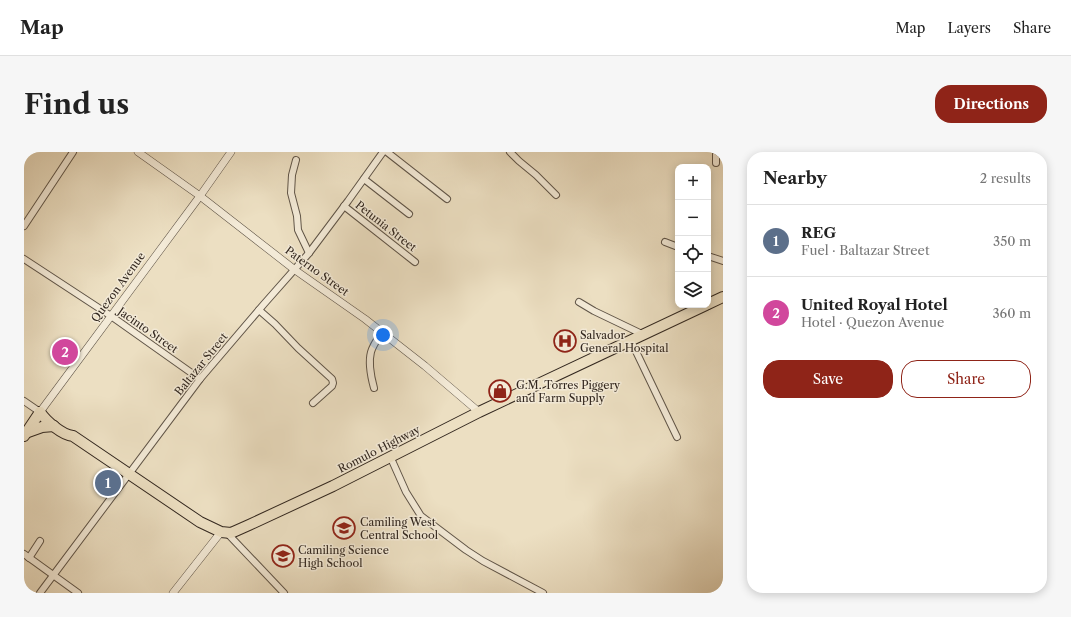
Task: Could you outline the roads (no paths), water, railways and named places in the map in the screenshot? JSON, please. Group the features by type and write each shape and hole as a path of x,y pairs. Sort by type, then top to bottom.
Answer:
{"highway":[{"name":"Romulo Highway","path":"711,303 723,297"},
{"name":"Romulo Highway","path":"224,533 234,532 333,486 479,412 701,308"},
{"path":"40,412 44,418 67,436 73,436"},
{"path":"40,412 47,413 71,431 73,436 200,522 224,533"},
{"name":"Quezon Avenue","path":"26,434 40,412"},
{"path":"26,434 42,427 54,426"}],"street":[{"path":"24,226 73,152"},
{"name":"Paterno Street","path":"138,152 200,196 295,270 365,319 426,366 479,412"},
{"name":"Quezon Avenue","path":"40,412 231,152"},
{"name":"Baltazar Street","path":"40,593 200,379 309,253 383,152"},
{"path":"387,152 447,199"},
{"path":"510,152 556,195"},
{"path":"716,152 716,163"},
{"path":"296,160 292,175 291,193 297,216 298,230 309,253"},
{"path":"364,179 410,214"},
{"name":"Petunia Street","path":"344,206 415,262"},
{"path":"666,242 675,245"},
{"path":"711,257 723,261"},
{"name":"Jacinto Street","path":"24,259 111,316 200,379"},
{"path":"579,302 594,311 644,335"},
{"path":"259,310 332,379 332,386 313,403"},
{"path":"374,388 371,377 371,352 382,332"},
{"path":"631,340 677,437"},
{"path":"24,401 40,412"},
{"path":"390,456 406,492 421,516 483,561 543,593"},
{"path":"174,593 224,533 284,593"},
{"path":"40,541 26,556 78,593"}],"place":[{"name":"Salvador General Hospital","path":"565,341"},
{"name":"United Royal Hotel","path":"65,352"},
{"name":"G.M. Torres Piggery and Farm Supply","path":"500,391"},
{"name":"REG","path":"108,483"},
{"name":"Camiling West Central School","path":"344,528"},
{"name":"Camiling Science High School","path":"283,556"}]}
